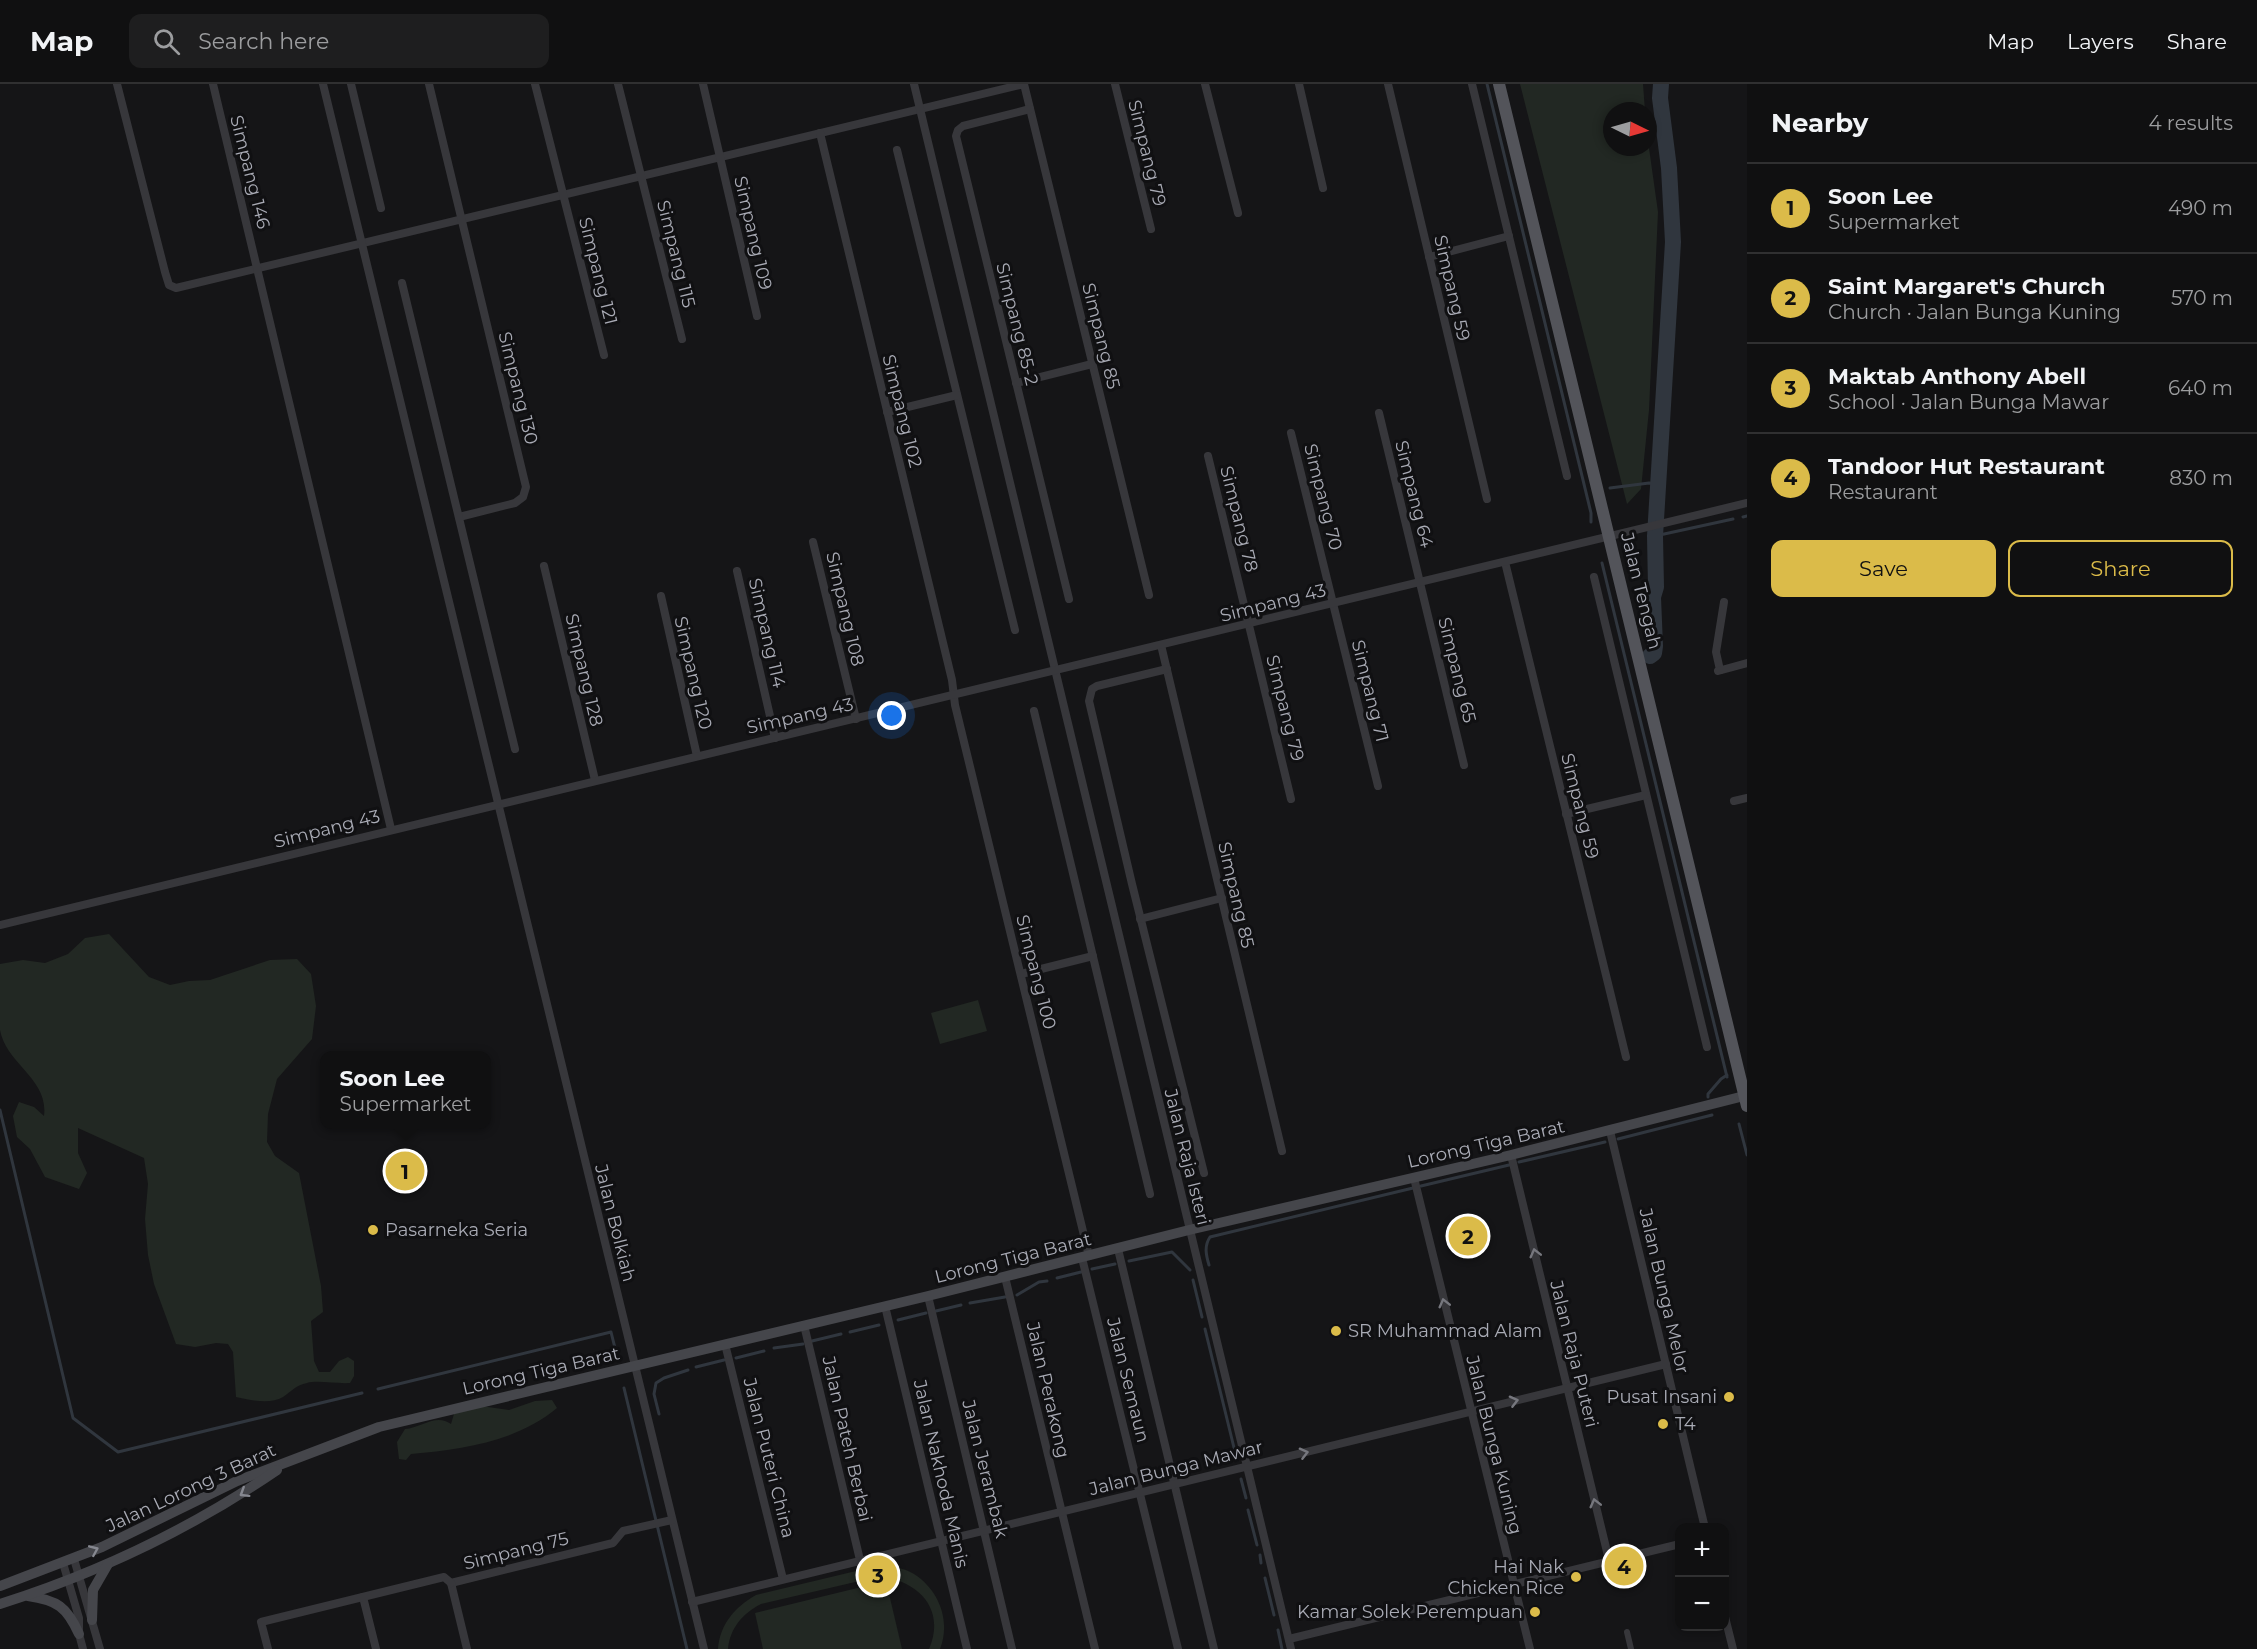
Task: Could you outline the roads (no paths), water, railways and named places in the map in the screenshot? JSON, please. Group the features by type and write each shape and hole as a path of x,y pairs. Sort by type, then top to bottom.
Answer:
{"main road":[{"name":"Jalan Tengah","path":"1499,84 1746,1101"},
{"name":"Lorong Tiga Barat","path":"292,1460 379,1426 928,1296 1190,1230 1746,1101"},
{"name":"Jalan Lorong 3 Barat","path":"0,1586 74,1559 139,1530 237,1481 292,1460"},
{"name":"Jalan Lorong 3 Barat","path":"0,1604 68,1581 176,1530 243,1494 292,1460"},
{"path":"92,1620 93,1590 108,1563"},
{"path":"26,1595 53,1601 65,1609 73,1619 79,1634"}],"street":[{"path":"117,84 169,285 176,288 1024,84"},
{"name":"Simpang 146","path":"213,84 391,829"},
{"name":"Jalan Bolkiah","path":"323,84 635,1366 668,1521 704,1649"},
{"path":"351,84 381,208"},
{"name":"Simpang 130","path":"429,84 526,487 523,497 515,503 459,517"},
{"path":"535,84 563,195"},
{"path":"618,84 641,176"},
{"path":"703,84 720,157"},
{"name":"Jalan Raja Isteri","path":"914,84 1291,1649"},
{"name":"Simpang 85","path":"1024,84 1149,595"},
{"name":"Simpang 79","path":"1115,84 1151,229"},
{"path":"1205,84 1238,213"},
{"path":"1299,84 1323,188"},
{"name":"Simpang 59","path":"1388,84 1487,499"},
{"path":"1472,84 1568,476"},
{"name":"Simpang 85-2","path":"1030,109 963,126 958,130 956,136 1069,598"},
{"name":"Simpang 102","path":"820,133 954,695"},
{"path":"897,150 1015,630"},
{"name":"Simpang 109","path":"720,157 757,316"},
{"name":"Simpang 115","path":"641,176 681,339"},
{"name":"Simpang 121","path":"563,195 604,355"},
{"path":"1429,257 1509,236"},
{"path":"402,284 514,750"},
{"path":"1016,383 1092,364"},
{"path":"887,412 957,395"},
{"name":"Simpang 64","path":"1379,413 1420,583"},
{"name":"Simpang 70","path":"1291,433 1334,604"},
{"name":"Simpang 78","path":"1208,456 1249,624"},
{"name":"Simpang 43","path":"0,925 1747,503"},
{"name":"Simpang 108","path":"813,542 856,718"},
{"name":"Simpang 59","path":"1505,562 1626,1057"},
{"name":"Simpang 128","path":"544,566 595,780"},
{"name":"Simpang 114","path":"737,571 775,738"},
{"path":"1594,577 1707,1047"},
{"name":"Simpang 65","path":"1420,583 1464,765"},
{"name":"Simpang 120","path":"661,596 697,756"},
{"path":"1724,602 1716,652 1718,671 1747,663"},
{"name":"Simpang 71","path":"1334,604 1378,786"},
{"name":"Simpang 79","path":"1249,624 1292,799"},
{"name":"Simpang 85","path":"1161,645 1282,1151"},
{"path":"1167,669 1097,686 1089,695 1091,714 1140,919 1204,1173"},
{"name":"Simpang 100","path":"954,695 1086,1257"},
{"path":"1034,711 1150,1194"},
{"path":"1566,813 1646,795"},
{"path":"1734,801 1747,798"},
{"path":"1140,919 1222,898"},
{"path":"1021,974 1093,956"},
{"name":"Jalan Bunga Melor","path":"1610,1131 1703,1523"},
{"name":"Jalan Raja Puteri","path":"1511,1155 1609,1560"},
{"name":"Jalan Bunga Kuning","path":"1414,1178 1530,1649"},
{"path":"1118,1249 1214,1649"},
{"name":"Jalan Semaun","path":"1086,1257 1178,1649"},
{"name":"Jalan Perakong","path":"1005,1277 1095,1649"},
{"name":"Jalan Jerambak","path":"928,1296 1012,1649"},
{"name":"Jalan Nakhoda Manis","path":"885,1306 967,1649"},
{"name":"Jalan Pateh Berbai","path":"804,1325 860,1560"},
{"name":"Jalan Puteri China","path":"725,1344 783,1579"},
{"name":"Jalan Bunga Mawar","path":"692,1602 1666,1364"},
{"name":"Simpang 75","path":"268,1649 261,1622 444,1577 451,1583 613,1543 623,1532 668,1521"},
{"path":"1289,1639 1675,1545"},
{"path":"74,1559 100,1649"},
{"path":"63,1563 79,1618 79,1634 83,1649"},
{"path":"451,1583 467,1649"},
{"path":"363,1597 376,1649"},
{"path":"1729,1631 1733,1649"},
{"path":"1628,1632 1631,1649"}],"waterway":[{"path":"1487,84 1591,513 1591,522"},
{"path":"1650,656 1654,653 1655,646 1653,597 1656,587 1655,536 1673,242 1669,168 1660,98 1661,84"},
{"path":"1610,488 1658,484"},
{"path":"1743,517 1747,516"},
{"path":"1655,536 1733,519"},
{"path":"1602,563 1727,1077"},
{"path":"1708,1097 1708,1094 1727,1075"},
{"path":"0,1110 73,1418 118,1452 362,1393"},
{"path":"1618,1139 1712,1115"},
{"path":"1739,1124 1747,1155"},
{"path":"1519,1162 1605,1142"},
{"path":"1421,1186 1509,1165"},
{"path":"1209,1265 1206,1251 1210,1237 1413,1188"},
{"path":"1129,1261 1172,1252 1190,1270"},
{"path":"1092,1269 1115,1264"},
{"path":"1057,1278 1081,1272"},
{"path":"1193,1280 1202,1317"},
{"path":"1017,1295 1039,1282 1047,1281"},
{"path":"970,1303 1005,1297"},
{"path":"936,1311 961,1305"},
{"path":"898,1320 926,1313"},
{"path":"850,1332 879,1325"},
{"path":"1205,1329 1237,1460"},
{"path":"378,1389 611,1332 616,1352"},
{"path":"812,1341 841,1334"},
{"path":"774,1348 803,1344"},
{"path":"736,1358 764,1351"},
{"path":"696,1367 724,1360"},
{"path":"659,1414 654,1394 656,1383 688,1370"},
{"path":"624,1388 687,1649"},
{"path":"1241,1479 1246,1498"},
{"path":"1248,1510 1257,1545"},
{"path":"1260,1555 1261,1563"},
{"path":"1265,1578 1274,1615"},
{"path":"1278,1630 1282,1649"}],"place":[{"name":"Soon Lee","path":"405,1171"},
{"name":"Pasarneka Seria","path":"373,1230"},
{"name":"Saint Margaret's Church","path":"1468,1236"},
{"name":"SR Muhammad Alam","path":"1336,1331"},
{"name":"Pusat Insani","path":"1729,1397"},
{"name":"T4","path":"1663,1424"},
{"name":"Tandoor Hut Restaurant","path":"1624,1566"},
{"name":"Maktab Anthony Abell","path":"878,1575"},
{"name":"Hai Nak Chicken Rice","path":"1576,1577"},
{"name":"Kamar Solek Perempuan","path":"1535,1612"}]}
